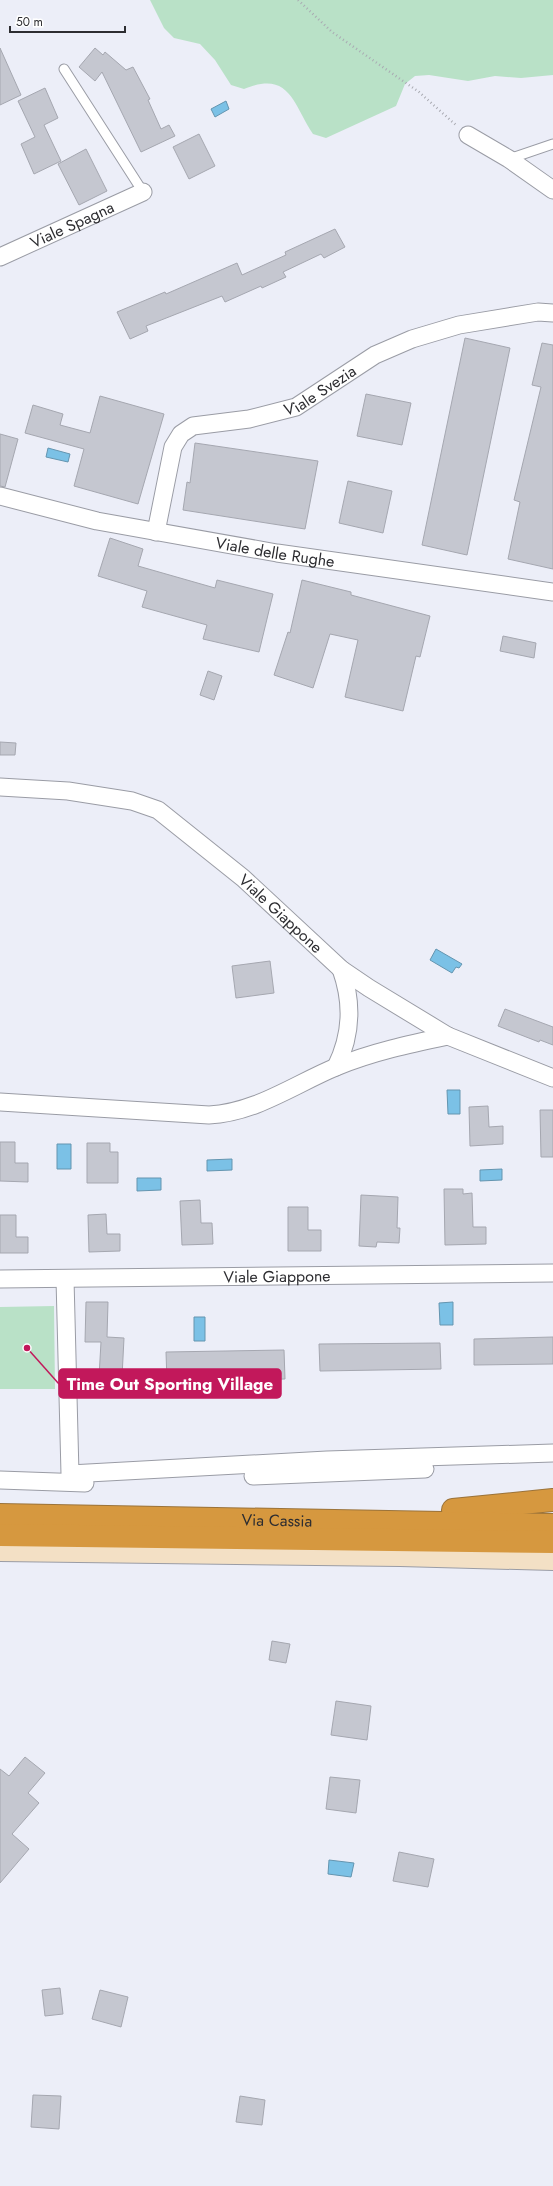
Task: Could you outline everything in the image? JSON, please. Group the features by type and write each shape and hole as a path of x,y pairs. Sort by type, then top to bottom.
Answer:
{"highway":[{"path":"406,1521 424,1512 553,1500"},
{"name":"Via Cassia","path":"0,1515 406,1521 553,1525"},
{"name":"Via Cassia","path":"0,1535 553,1542"}],"street":[{"path":"468,135 509,159 553,190"},
{"name":"Viale Spagna","path":"0,257 143,192"},
{"name":"Viale Svezia","path":"156,532 173,447 176,440 186,430 201,424 249,419 292,408 311,399 376,355 412,339 459,325 538,312 553,313"},
{"name":"Viale delle Rughe","path":"0,496 96,521 156,532 277,553 553,592"},
{"name":"Viale Giappone","path":"0,787 68,791 132,801 158,810 243,878 341,969 448,1036 553,1078"},
{"path":"336,1067 343,1052 350,1027 350,1003 341,969"},
{"path":"0,1102 218,1115 249,1108 336,1067 378,1052 448,1036"},
{"name":"Viale Giappone","path":"0,1279 553,1273"},
{"path":"65,1278 70,1474 327,1460 553,1453"},
{"path":"0,1480 70,1483 553,1464"},
{"path":"0,1550 553,1559"}],"lane":[{"path":"64,69 143,192"},
{"path":"509,159 553,144"}],"path":[{"path":"298,0 332,32 419,92 468,135"}],"green space":[{"path":"150,0 553,0 553,75 521,78 495,76 468,81 429,75 415,76 405,84 396,106 326,138 313,134 295,102 281,87 271,84 259,84 244,89 231,85 215,60 200,44 174,38 164,28"},
{"path":"54,1306 55,1389 0,1389 0,1307"}],"water":[{"path":"226,101 229,109 215,117 211,109"},
{"path":"48,448 70,454 68,462 46,457"},
{"path":"436,949 462,964 459,968 456,967 452,973 430,960"},
{"path":"447,1090 460,1090 460,1114 448,1114"},
{"path":"57,1144 71,1144 71,1169 57,1169"},
{"path":"232,1159 232,1170 207,1171 207,1160"},
{"path":"502,1169 502,1180 480,1181 480,1170"},
{"path":"137,1178 161,1178 161,1190 137,1191"},
{"path":"453,1302 453,1325 440,1325 439,1303"},
{"path":"194,1317 205,1317 205,1341 194,1341"},
{"path":"329,1860 354,1863 351,1877 328,1874"}],"building":[{"path":"0,48 21,95 0,105"},
{"path":"95,48 103,55 105,52 126,70 133,67 150,99 148,100 161,129 169,125 175,136 141,152 102,72 95,81 79,67"},
{"path":"45,88 58,118 44,125 61,161 34,174 21,144 35,137 18,101"},
{"path":"199,134 215,166 189,179 173,147"},
{"path":"86,149 107,191 79,205 58,164"},
{"path":"335,229 345,247 324,258 321,254 283,272 286,277 262,288 261,286 225,302 222,296 146,326 148,331 130,339 117,312 165,292 166,294 237,263 242,275 286,255 285,252"},
{"path":"465,338 510,348 467,555 422,545"},
{"path":"542,343 553,345 553,569 508,559 520,502 514,500 541,387 532,385"},
{"path":"366,394 411,403 402,445 357,436"},
{"path":"100,396 164,414 138,504 74,486 84,449 25,433 33,405 63,414 60,425 90,433"},
{"path":"0,434 18,439 5,487 0,486"},
{"path":"195,443 318,461 305,529 183,510 187,482 190,483"},
{"path":"348,481 392,491 383,533 339,523"},
{"path":"110,538 143,549 138,566 215,588 217,580 273,594 259,652 203,639 207,625 142,607 147,591 98,576"},
{"path":"302,580 351,592 351,595 430,616 420,657 416,656 403,711 345,697 358,640 330,634 313,688 274,675 288,632 290,633"},
{"path":"503,636 536,643 534,658 500,651"},
{"path":"208,671 222,676 214,700 200,695"},
{"path":"0,742 16,743 15,755 0,755"},
{"path":"270,961 274,993 236,998 232,966"},
{"path":"505,1009 553,1027 553,1045 540,1040 539,1042 498,1026"},
{"path":"488,1106 489,1127 503,1126 503,1144 470,1146 469,1107"},
{"path":"540,1110 553,1110 553,1157 541,1157"},
{"path":"0,1142 15,1142 15,1163 28,1163 28,1182 0,1181"},
{"path":"87,1143 110,1143 110,1152 118,1152 118,1183 87,1183"},
{"path":"444,1189 463,1189 463,1194 472,1193 473,1227 486,1227 486,1244 445,1245"},
{"path":"361,1195 398,1197 397,1228 400,1228 399,1243 377,1242 376,1247 359,1246"},
{"path":"200,1200 201,1223 212,1223 213,1244 182,1245 180,1201"},
{"path":"288,1207 308,1207 308,1230 321,1230 321,1251 288,1251"},
{"path":"106,1214 107,1234 120,1234 120,1251 89,1252 88,1215"},
{"path":"0,1215 16,1215 16,1237 28,1237 28,1253 0,1253"},
{"path":"86,1302 108,1302 107,1337 124,1338 122,1377 99,1377 101,1342 85,1342"},
{"path":"553,1337 553,1364 474,1365 474,1339"},
{"path":"440,1343 441,1369 320,1371 319,1344"},
{"path":"284,1350 285,1379 167,1382 166,1352"},
{"path":"272,1641 290,1644 286,1663 269,1660"},
{"path":"336,1701 371,1706 367,1740 331,1735"},
{"path":"25,1757 45,1773 28,1793 39,1803 12,1834 29,1849 0,1883 0,1769 9,1776"},
{"path":"330,1777 360,1780 356,1813 326,1809"},
{"path":"399,1852 434,1859 428,1887 393,1881"},
{"path":"60,1988 63,2014 45,2016 42,1990"},
{"path":"100,1990 128,1997 121,2027 92,2019"},
{"path":"33,2095 61,2096 59,2129 31,2127"},
{"path":"240,2096 265,2100 262,2125 236,2122"}],"place":[{"name":"Time Out Sporting Village","path":"27,1348"}]}
